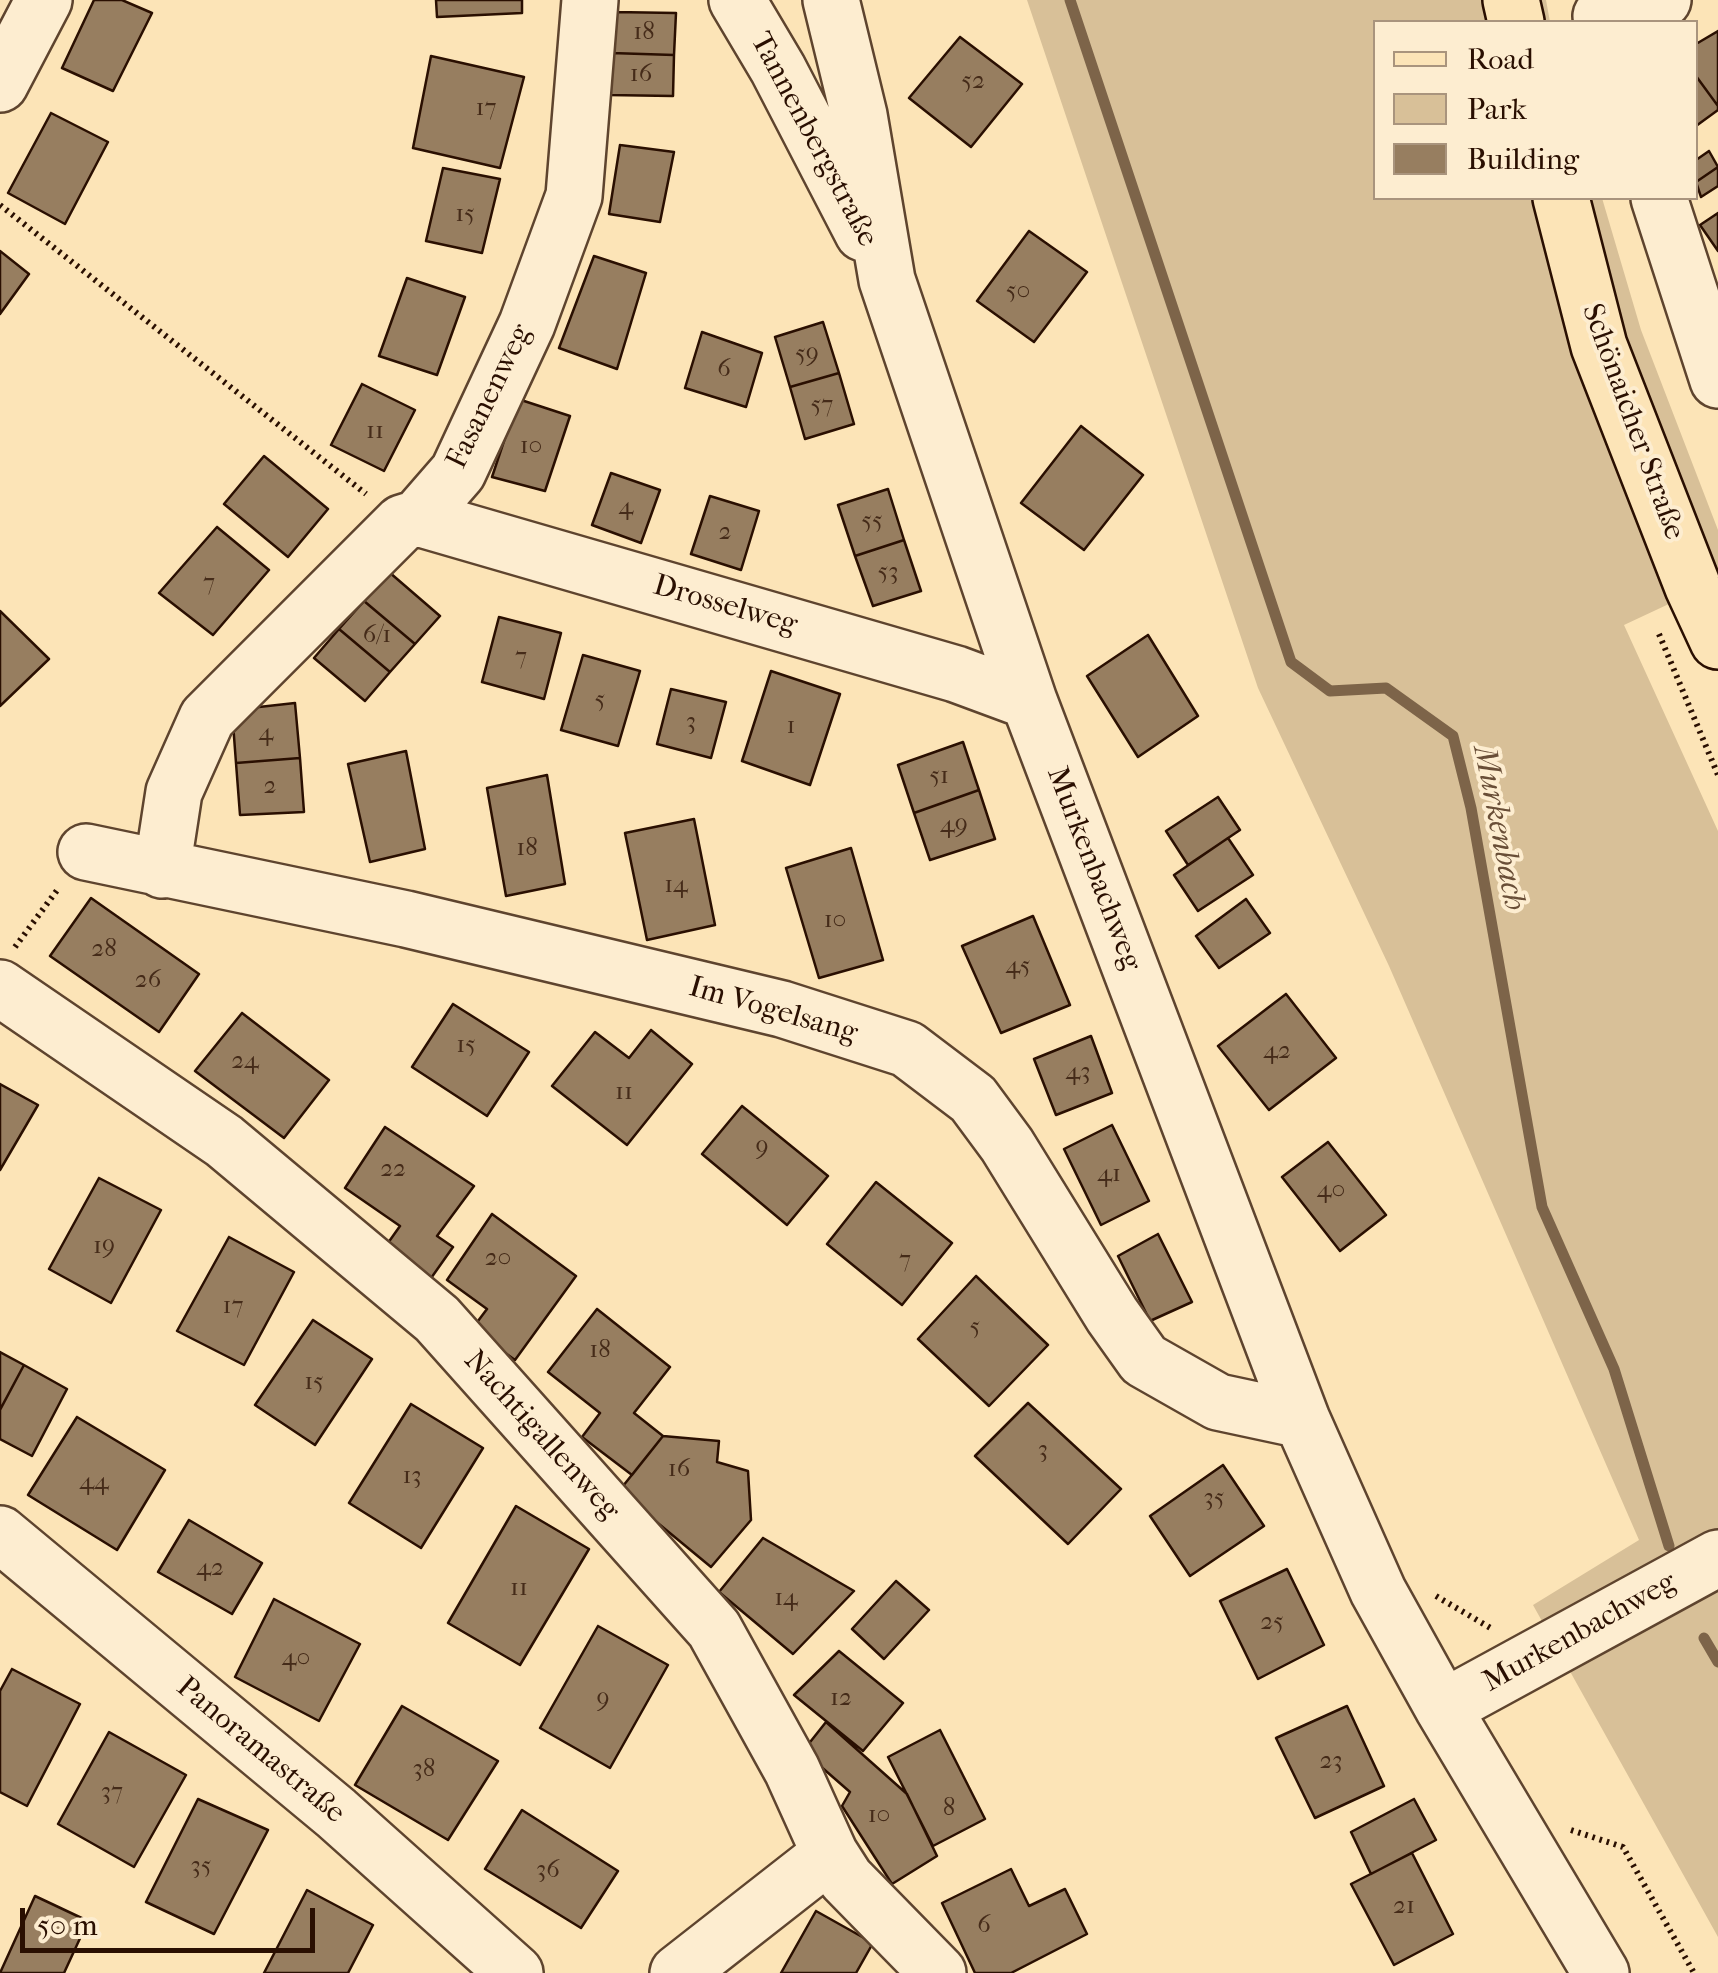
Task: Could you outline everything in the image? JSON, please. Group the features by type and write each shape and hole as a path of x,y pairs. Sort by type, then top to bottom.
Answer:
{"main road":[{"name":"Schönaicher Straße","path":"1562,200 1599,346 1692,587 1718,641"}],"street":[{"path":"0,84 44,0"},
{"name":"Fasanenweg","path":"162,870 174,792 206,718 458,472 527,324 574,196 590,0"},
{"name":"Tannenbergstraße","path":"737,0 778,70 887,280"},
{"name":"Murkenbachweg","path":"830,0 859,115 887,280 1030,700 1302,1420 1378,1591 1601,1973"},
{"path":"1602,13 1663,0"},
{"path":"1660,200 1716,369"},
{"name":"Drosselweg","path":"410,520 956,674 1030,700"},
{"name":"Im Vogelsang","path":"86,852 406,919 613,968 782,1009 907,1050 973,1099 1007,1145 1144,1360 1218,1402 1302,1420"},
{"name":"Nachtigallenweg","path":"5,970 224,1141 437,1319 714,1629 792,1770 830,1854"},
{"name":"Panoramastraße","path":"0,1534 336,1813 508,1971"},
{"name":"Murkenbachweg","path":"1443,1708 1718,1558"},
{"path":"678,1973 830,1854 846,1879 938,1973"}],"path":[{"path":"0,204 410,520"},
{"path":"5,970 86,852"},
{"path":"1434,1594 1501,1634 1522,1664"},
{"path":"1560,1827 1623,1847 1694,1973"}],"green space":[{"path":"1027,0 1546,0 1550,20 1373,20 1373,200 1603,200 1641,330 1718,530 1718,581 1624,625 1718,831 1718,1937 1533,1605 1639,1540 1389,966 1258,688"}],"building":[{"path":"94,0 122,0 152,13 113,91 62,68"},
{"path":"436,0 522,0 522,13 437,17"},
{"path":"614,12 676,13 674,55 611,53"},
{"path":"1718,31 1718,106 1698,79 1698,43"},
{"path":"960,37 1022,84 971,147 909,98"},
{"path":"611,53 674,55 673,96 608,95"},
{"path":"431,56 524,77 500,168 413,148"},
{"path":"1698,79 1718,106 1698,125"},
{"path":"51,113 108,142 65,224 8,193"},
{"path":"620,145 674,152 660,222 609,214"},
{"path":"1709,151 1718,167 1698,181 1698,159"},
{"path":"1718,167 1718,186 1701,197 1698,181"},
{"path":"443,168 500,179 482,253 426,241"},
{"path":"1718,213 1718,251 1700,225"},
{"path":"1029,231 1087,272 1034,342 977,301"},
{"path":"0,251 29,274 0,314"},
{"path":"594,256 646,273 617,369 559,348"},
{"path":"407,278 465,297 437,375 379,356"},
{"path":"823,322 839,373 790,387 775,337"},
{"path":"702,332 762,353 746,407 685,388"},
{"path":"839,373 854,424 805,439 790,387"},
{"path":"362,384 415,410 384,471 331,445"},
{"path":"518,399 570,416 545,491 492,477"},
{"path":"1081,426 1143,475 1084,550 1021,503"},
{"path":"264,456 328,509 288,557 224,504"},
{"path":"611,473 660,490 641,543 592,525"},
{"path":"888,489 904,540 855,556 838,505"},
{"path":"710,496 759,511 741,570 691,554"},
{"path":"217,527 269,570 213,635 159,593"},
{"path":"904,540 921,591 873,606 855,556"},
{"path":"389,572 440,616 415,644 364,601"},
{"path":"364,601 415,644 390,672 339,629"},
{"path":"0,611 49,659 0,706"},
{"path":"499,617 561,633 544,699 482,682"},
{"path":"339,629 390,672 365,701 314,658"},
{"path":"1148,635 1198,716 1138,757 1087,676"},
{"path":"583,655 640,671 618,746 561,730"},
{"path":"771,671 840,694 810,785 742,761"},
{"path":"671,689 726,702 711,758 657,744"},
{"path":"295,703 300,758 236,763 232,710"},
{"path":"963,742 979,790 914,813 898,765"},
{"path":"406,751 425,849 370,862 348,764"},
{"path":"300,758 304,812 240,815 236,763"},
{"path":"547,775 565,884 506,896 487,788"},
{"path":"979,790 995,839 930,860 914,813"},
{"path":"1218,797 1240,830 1188,865 1166,831"},
{"path":"694,819 715,925 647,940 625,833"},
{"path":"1228,838 1253,875 1198,911 1174,875"},
{"path":"851,848 883,960 819,978 786,868"},
{"path":"91,898 199,974 159,1032 50,956"},
{"path":"1246,899 1270,933 1219,968 1196,936"},
{"path":"1033,916 1070,1005 1001,1033 962,946"},
{"path":"1286,994 1336,1058 1269,1110 1218,1046"},
{"path":"453,1004 529,1052 487,1116 412,1067"},
{"path":"242,1013 329,1080 284,1138 195,1071"},
{"path":"651,1030 692,1064 627,1145 552,1086 595,1032 629,1058"},
{"path":"1091,1036 1112,1093 1056,1115 1034,1059"},
{"path":"0,1084 38,1105 0,1170"},
{"path":"742,1106 828,1176 787,1225 702,1154"},
{"path":"1112,1125 1149,1201 1101,1225 1064,1149"},
{"path":"385,1127 474,1186 437,1236 453,1247 429,1281 383,1250 400,1226 345,1188"},
{"path":"1328,1142 1386,1215 1340,1251 1282,1177"},
{"path":"99,1178 161,1210 111,1303 49,1269"},
{"path":"876,1182 952,1243 902,1305 827,1244"},
{"path":"492,1214 576,1276 515,1360 472,1329 487,1309 447,1280"},
{"path":"1158,1234 1192,1302 1150,1321 1118,1256"},
{"path":"229,1237 294,1272 244,1365 177,1331"},
{"path":"976,1276 1048,1345 989,1406 918,1339"},
{"path":"597,1309 670,1367 634,1413 663,1436 632,1475 582,1437 600,1413 548,1372"},
{"path":"313,1320 372,1359 315,1445 255,1405"},
{"path":"0,1352 24,1365 0,1410"},
{"path":"24,1365 67,1389 32,1456 0,1439 0,1410"},
{"path":"1028,1403 1121,1489 1068,1544 975,1456"},
{"path":"411,1404 483,1448 421,1548 349,1503"},
{"path":"77,1417 165,1470 117,1550 28,1495"},
{"path":"663,1436 719,1441 717,1462 748,1471 751,1520 711,1567 619,1491"},
{"path":"1223,1465 1264,1526 1190,1576 1150,1516"},
{"path":"516,1506 589,1549 520,1665 448,1623"},
{"path":"189,1520 262,1563 232,1614 158,1572"},
{"path":"763,1538 854,1591 793,1654 719,1592"},
{"path":"1287,1569 1324,1645 1258,1679 1220,1601"},
{"path":"896,1581 929,1610 884,1659 852,1629"},
{"path":"274,1599 360,1644 319,1721 235,1677"},
{"path":"598,1626 668,1665 610,1768 540,1728"},
{"path":"839,1651 903,1703 863,1751 794,1695"},
{"path":"12,1669 80,1704 27,1806 0,1792 0,1691"},
{"path":"402,1706 498,1761 448,1840 355,1785"},
{"path":"1347,1706 1384,1786 1315,1818 1276,1738"},
{"path":"826,1722 907,1794 937,1856 892,1884 842,1806 850,1792 803,1751"},
{"path":"940,1730 985,1819 933,1846 888,1757"},
{"path":"109,1732 186,1775 134,1867 58,1824"},
{"path":"198,1799 268,1830 214,1934 146,1902"},
{"path":"1414,1799 1436,1840 1371,1874 1351,1832"},
{"path":"522,1810 618,1871 581,1928 485,1869"},
{"path":"1412,1853 1453,1934 1394,1965 1351,1884"},
{"path":"1011,1869 1029,1906 1065,1889 1087,1934 1011,1973 975,1973 942,1903"},
{"path":"307,1890 373,1925 348,1973 264,1973"},
{"path":"35,1896 88,1921 64,1973 0,1973"},
{"path":"816,1911 873,1943 856,1973 781,1973"}],"waterway":[{"name":"Murkenbach","path":"1070,0 1291,662 1330,691 1386,688 1453,736 1471,808 1542,1207 1614,1369 1669,1546"},
{"name":"Murkenbach","path":"1704,1638 1718,1662"}]}
